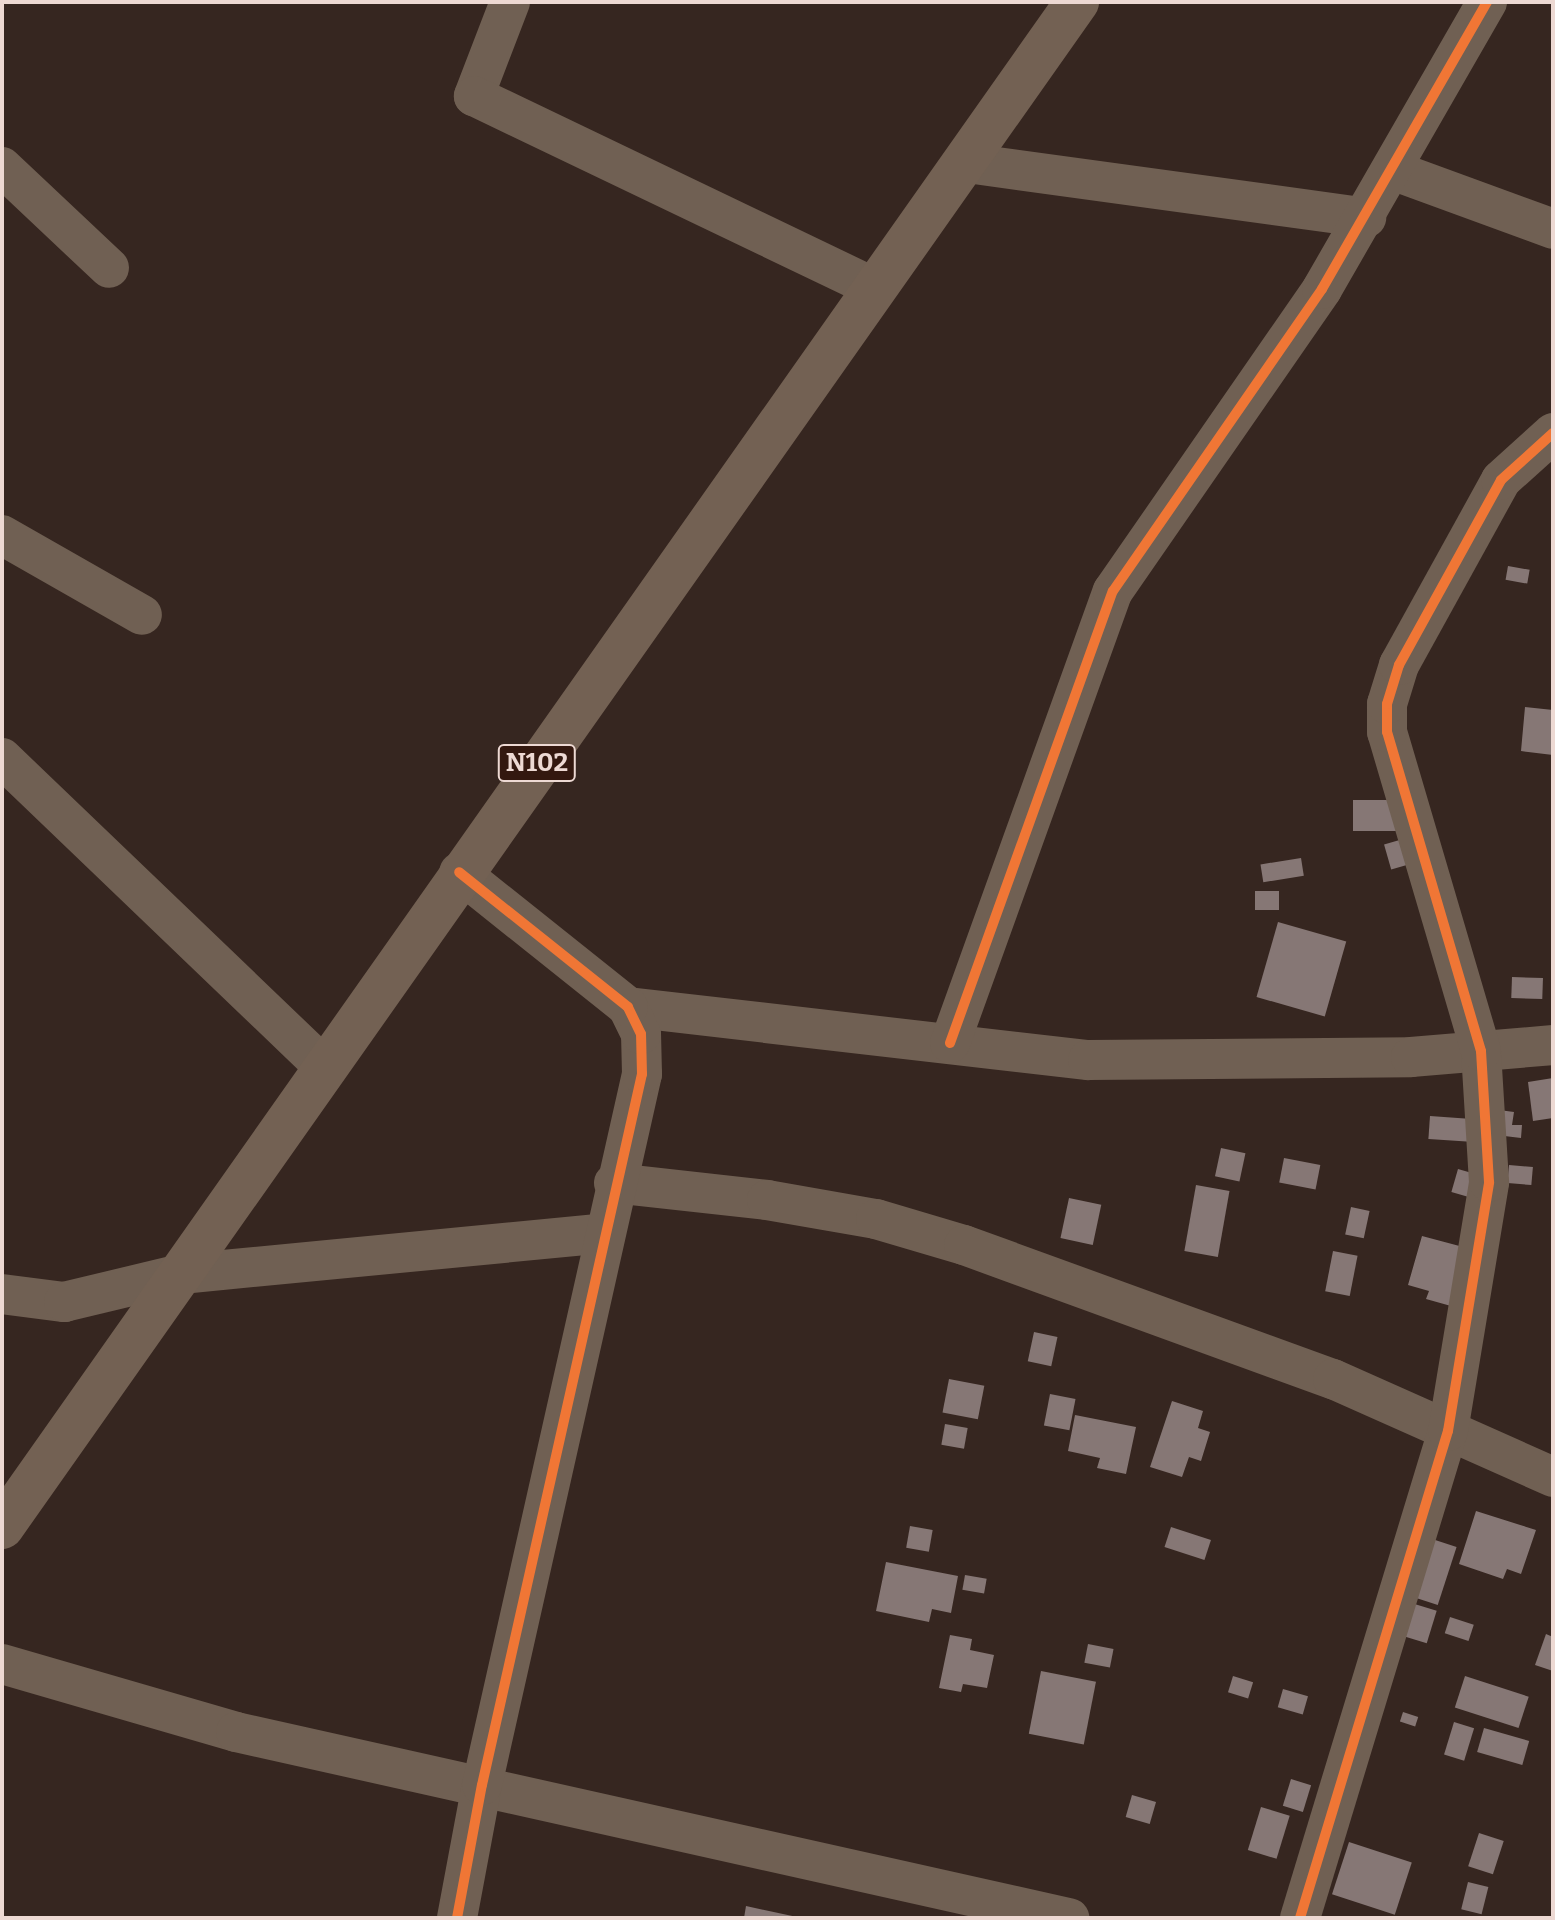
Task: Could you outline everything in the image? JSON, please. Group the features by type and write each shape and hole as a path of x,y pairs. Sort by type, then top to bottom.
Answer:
{"main road":[{"name":"N102","path":"2,1527 326,1069 459,872 967,163 1077,2"}],"street":[{"path":"510,2 474,96 876,289"},
{"path":"950,1043 1113,591 1366,218 1487,2"},
{"path":"967,163 1366,218"},
{"path":"2,167 109,268"},
{"path":"1392,170 1553,229"},
{"path":"1300,1918 1448,1431 1489,1182 1481,1051 1387,732 1387,704 1399,665 1501,480 1553,433"},
{"path":"2,535 142,615"},
{"path":"2,758 326,1069"},
{"path":"457,1918 482,1785 614,1183 642,1074 641,1034 628,1007 459,872"},
{"path":"628,1007 1088,1060 1411,1057 1553,1045"},
{"path":"614,1183 767,1200 876,1219 934,1236 1333,1379 1553,1477"},
{"path":"2,1294 64,1302 181,1274 603,1233"},
{"path":"2,1664 236,1732 1069,1918"}],"building":[{"path":"1508,566 1530,570 1527,584 1506,580"},
{"path":"1525,707 1553,710 1553,755 1521,751"},
{"path":"1353,800 1396,800 1396,831 1353,831"},
{"path":"1410,837 1417,862 1391,869 1384,844"},
{"path":"1301,858 1304,876 1263,882 1261,864"},
{"path":"1255,891 1279,891 1279,910 1255,910"},
{"path":"1278,922 1346,942 1325,1017 1257,997"},
{"path":"1512,977 1543,978 1542,999 1511,998"},
{"path":"1553,1078 1553,1118 1533,1121 1528,1082"},
{"path":"1499,1110 1514,1112 1512,1125 1522,1125 1521,1138 1496,1135"},
{"path":"1430,1116 1472,1119 1470,1142 1428,1139"},
{"path":"1221,1148 1245,1153 1239,1182 1215,1176"},
{"path":"1284,1158 1320,1165 1316,1190 1279,1183"},
{"path":"1509,1165 1533,1167 1531,1185 1507,1183"},
{"path":"1458,1169 1475,1174 1469,1197 1451,1192"},
{"path":"1196,1185 1229,1191 1218,1257 1184,1251"},
{"path":"1069,1198 1101,1205 1093,1245 1060,1238"},
{"path":"1351,1207 1370,1211 1364,1238 1345,1234"},
{"path":"1422,1236 1467,1248 1451,1306 1426,1299 1429,1291 1408,1285"},
{"path":"1333,1251 1358,1256 1350,1296 1325,1291"},
{"path":"1034,1332 1057,1337 1051,1366 1028,1361"},
{"path":"949,1379 984,1386 978,1419 943,1412"},
{"path":"1050,1394 1076,1399 1069,1430 1044,1425"},
{"path":"1172,1401 1203,1411 1198,1428 1210,1432 1201,1461 1189,1457 1182,1477 1150,1467"},
{"path":"1075,1415 1136,1427 1126,1474 1097,1468 1100,1458 1068,1451"},
{"path":"945,1424 968,1428 964,1449 941,1445"},
{"path":"1476,1511 1536,1530 1521,1574 1507,1569 1503,1579 1459,1564"},
{"path":"910,1526 933,1530 929,1552 906,1548"},
{"path":"1171,1527 1211,1540 1204,1560 1165,1547"},
{"path":"1429,1538 1457,1547 1438,1605 1410,1596"},
{"path":"886,1562 958,1576 951,1613 932,1609 929,1622 876,1611"},
{"path":"965,1575 987,1579 984,1594 962,1590"},
{"path":"1408,1602 1437,1611 1427,1643 1398,1635"},
{"path":"1450,1617 1474,1625 1469,1641 1445,1633"},
{"path":"1546,1634 1553,1637 1553,1671 1535,1665"},
{"path":"950,1635 972,1639 970,1650 994,1655 987,1688 963,1684 961,1692 939,1688"},
{"path":"1088,1644 1114,1649 1110,1668 1084,1663"},
{"path":"1041,1671 1096,1682 1084,1745 1029,1734"},
{"path":"1233,1676 1253,1682 1248,1698 1228,1692"},
{"path":"1465,1676 1529,1697 1519,1728 1455,1707"},
{"path":"1283,1689 1308,1696 1303,1714 1278,1707"},
{"path":"1403,1712 1418,1717 1415,1726 1400,1722"},
{"path":"1454,1722 1474,1728 1464,1761 1444,1755"},
{"path":"1484,1728 1529,1741 1522,1765 1477,1752"},
{"path":"1291,1779 1311,1785 1303,1812 1283,1806"},
{"path":"1132,1795 1156,1802 1150,1824 1126,1817"},
{"path":"1261,1807 1290,1816 1277,1859 1248,1850"},
{"path":"1479,1833 1504,1841 1493,1874 1468,1866"},
{"path":"1349,1842 1412,1862 1395,1915 1332,1894"},
{"path":"1468,1882 1488,1887 1482,1914 1461,1909"},
{"path":"746,1906 797,1917 797,1918 744,1918"}],"cycle path":[{"path":"950,1043 1113,591 1322,289 1487,2"},
{"path":"1300,1918 1448,1431 1489,1182 1481,1051 1387,732 1387,704 1399,665 1501,480 1553,433"},
{"path":"457,1918 482,1785 642,1074 641,1034 628,1007 459,872"}]}
